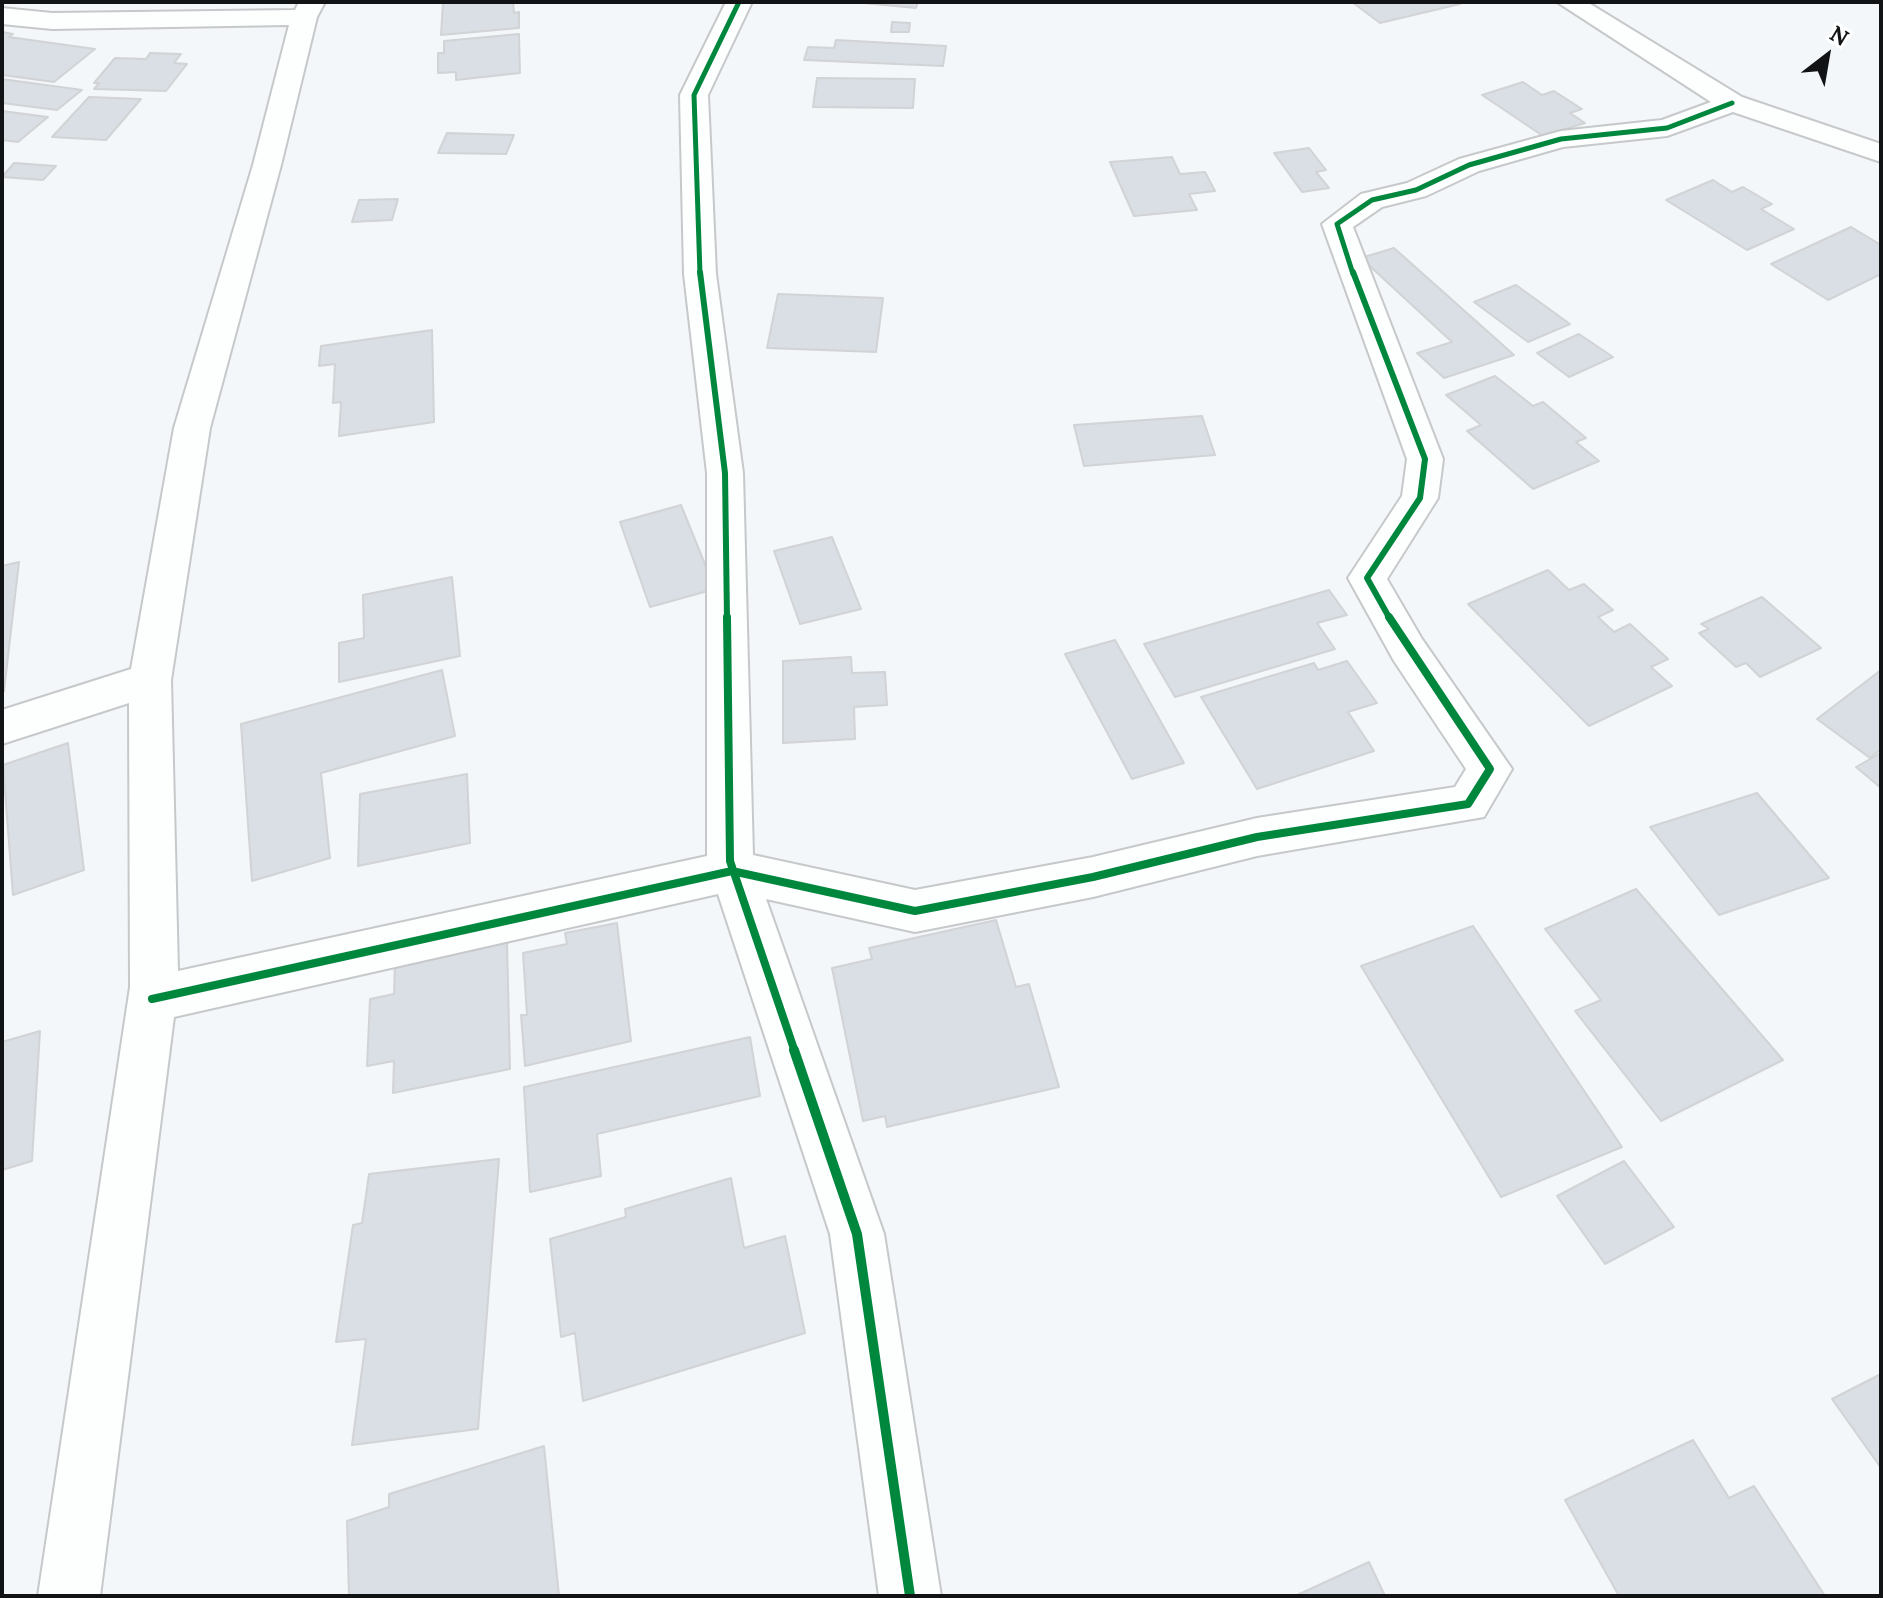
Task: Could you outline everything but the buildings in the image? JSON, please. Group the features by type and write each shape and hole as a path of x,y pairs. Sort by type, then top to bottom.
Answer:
{"street":[{"path":"739,2 694,95 700,274 725,473 730,861 857,1234 910,1596"},
{"path":"1570,2 1732,103 1881,153"},
{"path":"2,16 52,21 308,9 192,428 150,680 152,999 69,1596"},
{"path":"152,999 734,871 915,911 1093,877 1257,837 1468,804 1490,769 1408,650 1367,578 1420,498 1425,459 1344,250 1337,224 1372,200 1416,190 1469,165 1561,139 1667,128 1732,103"},
{"path":"2,727 150,680"}],"cycle path":[{"path":"739,2 694,95 700,274 725,473 730,861 857,1234 910,1596"},
{"path":"152,999 732,871 915,911 1093,877 1257,837 1468,804 1490,769 1408,650 1367,578 1420,498 1425,459 1344,250 1337,224 1372,200 1416,190 1469,165 1561,139 1667,128 1732,103"}]}
